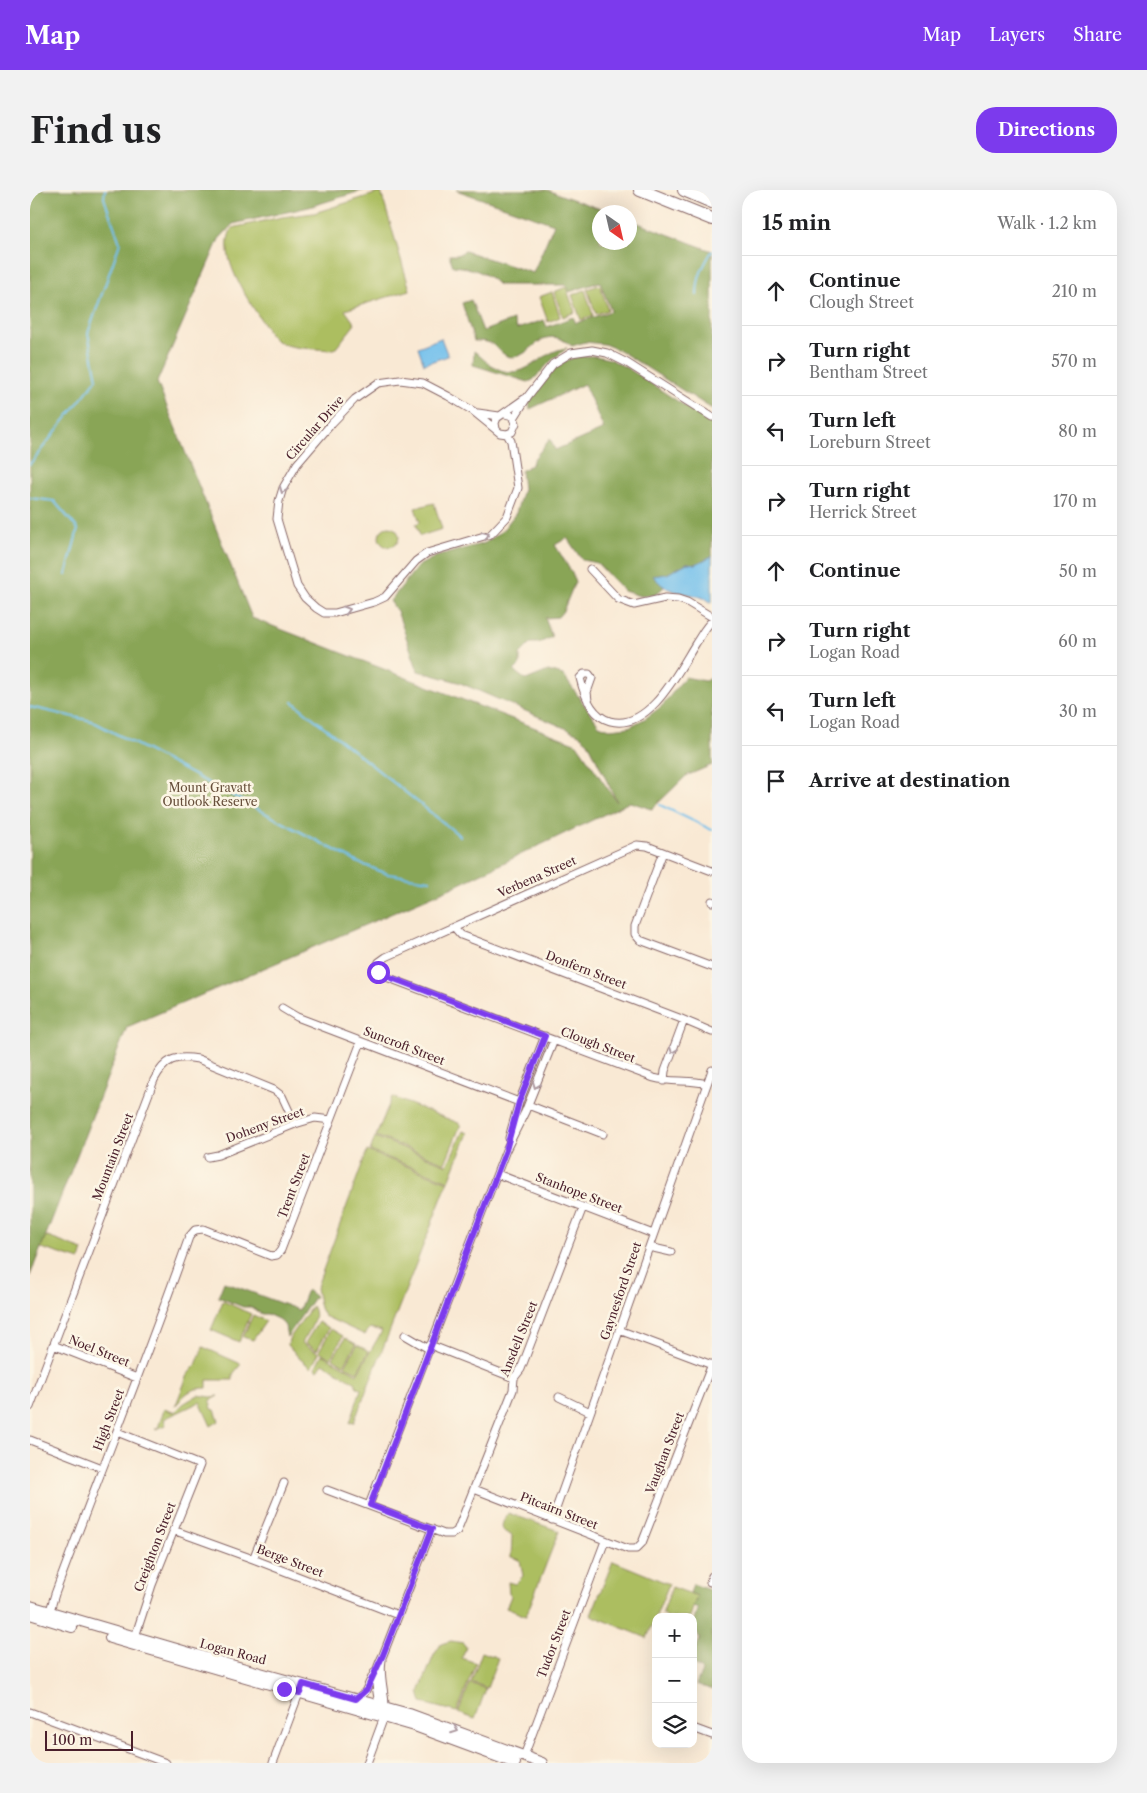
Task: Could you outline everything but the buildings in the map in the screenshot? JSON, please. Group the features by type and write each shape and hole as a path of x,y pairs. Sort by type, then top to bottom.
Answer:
{"highway":[{"path":"640,190 712,219"},
{"path":"684,190 712,202"}],"main road":[{"name":"Logan Road","path":"30,1606 48,1616 301,1689 439,1724 542,1763"},
{"name":"Logan Road","path":"30,1614 48,1616 135,1637 301,1689 356,1699 427,1730 515,1763"}],"street":[{"path":"528,396 496,420 496,429 502,434 512,432 515,427 514,418 528,396 559,359 571,353 592,350 608,353 622,360 712,417"},
{"name":"Circular Drive","path":"502,415 482,415 423,383 400,380 378,383 356,399 332,423 290,474 279,501 277,519 297,586 305,598 316,608 335,614 374,602 385,597 416,561 427,553 491,534 507,517 518,488 512,441 507,434"},
{"name":"Circular Drive","path":"473,411 496,429"},
{"path":"502,415 514,418"},
{"path":"590,568 618,599 634,606 665,598 678,599 687,602 712,617"},
{"path":"588,701 594,710 605,719 618,723 631,720 645,713 667,689 712,621"},
{"name":"Verbena Street","path":"376,965 386,957 637,845 645,845 712,871"},
{"path":"663,852 635,926 636,935 640,940 712,967"},
{"name":"Donfern Street","path":"454,927 460,934 712,1032"},
{"name":"Clough Street","path":"376,965 377,971 381,974 654,1078 707,1084"},
{"name":"Suncroft Street","path":"282,1008 297,1017 519,1102"},
{"path":"664,1080 665,1072 684,1020"},
{"path":"370,1505 506,1150 519,1102 545,1036"},
{"path":"506,1150 528,1105 554,1040"},
{"name":"Trent Street","path":"195,1230 203,1228 271,1256 277,1255 281,1250 361,1042"},
{"name":"Mountain Street","path":"30,1407 154,1080 161,1068 172,1059 186,1057 198,1059 274,1090 282,1096 295,1124"},
{"name":"Gaynesford Street","path":"552,1520 712,1071"},
{"path":"528,1105 603,1134"},
{"name":"Doheny Street","path":"208,1157 295,1124 315,1118 331,1120"},
{"name":"Stanhope Street","path":"497,1174 653,1234"},
{"name":"Ansdell Street","path":"432,1529 445,1534 453,1534 460,1527 512,1390 514,1378 521,1369 583,1207"},
{"name":"High Street","path":"48,1616 189,1237 195,1230"},
{"path":"649,1247 671,1252"},
{"path":"619,1330 712,1365"},
{"path":"405,1335 430,1347 514,1378"},
{"name":"Noel Street","path":"54,1345 136,1378"},
{"name":"Vaughan Street","path":"636,1549 642,1544 712,1365"},
{"path":"560,1397 590,1412"},
{"name":"Creighton Street","path":"117,1432 200,1465 152,1584 135,1637"},
{"path":"30,1440 102,1468"},
{"path":"253,1559 284,1483"},
{"path":"327,1490 432,1529 383,1655 367,1689 356,1699"},
{"name":"Pitcairn Street","path":"474,1490 628,1549 636,1549"},
{"name":"Berge Street","path":"173,1530 398,1615"},
{"name":"Tudor Street","path":"524,1756 605,1540"},
{"path":"367,1763 383,1710 385,1695 381,1673 383,1655"},
{"path":"377,1666 375,1678 383,1710"},
{"path":"273,1763 301,1689"},
{"path":"30,1712 166,1763"},
{"path":"697,1729 712,1735"}],"green space":[{"name":"Mount Gravatt Outlook Reserve","path":"30,190 364,190 309,207 233,224 219,239 157,382 252,618 577,744 617,802 588,742 579,734 458,682 418,671 397,611 390,601 418,566 435,557 485,543 502,531 516,513 523,489 521,471 532,464 533,460 550,439 555,450 604,429 584,384 530,409 529,400 553,370 565,361 579,356 595,356 610,359 629,369 712,424 712,556 696,564 687,563 667,574 654,576 664,587 655,595 640,596 624,591 597,563 582,560 567,538 555,545 572,573 575,582 563,611 558,617 545,618 552,637 539,643 531,643 520,654 520,665 514,671 526,680 548,671 563,675 599,725 610,729 629,727 646,718 662,706 685,677 705,681 712,677 712,765 686,776 652,809 630,802 451,888 127,1027 30,1276"},
{"path":"456,190 547,190 592,206 592,250 637,250 637,223 712,251 712,409 619,350 604,344 585,342 572,346 561,339 545,338 520,356 509,357 490,343 474,341 462,303 471,300 483,331 513,320 517,329 544,320 547,327 573,317 576,323 611,311 600,282 569,292 566,285 498,285 488,276 477,271 453,266 449,255 457,255 465,251 533,273 554,224"},
{"path":"381,192 410,290 345,310 355,324 336,348 330,350 301,348 280,343 274,339 242,290 231,264 228,239 232,228 282,217 314,213"},
{"path":"600,285 608,310 596,314 587,289"},
{"path":"566,287 575,312 563,317 554,292"},
{"path":"585,290 593,315 581,320 572,295"},
{"path":"552,292 560,317 548,322 539,297"},
{"path":"567,348 552,360 533,380 528,382 473,365 474,351 496,368 507,372 516,372 557,350"},
{"path":"434,503 442,529 420,536 416,524 420,522 415,508"},
{"path":"389,527 396,530 399,537 396,544 389,547 382,544 379,537 382,530"},
{"path":"392,1097 461,1124 445,1163 376,1136"},
{"path":"463,1131 468,1133 449,1181 370,1151 375,1137 447,1165"},
{"path":"367,1151 448,1182 354,1422 350,1423 361,1389 356,1386 356,1383 323,1363 318,1370 315,1368 322,1354 357,1374 382,1331 370,1328 365,1335 324,1316 320,1308 316,1289"},
{"path":"45,1236 83,1250 80,1260 41,1248"},
{"path":"224,1282 299,1310 307,1290 315,1296 287,1337 285,1326 280,1320 267,1314 261,1314 251,1307 243,1307 218,1297"},
{"path":"223,1301 251,1314 239,1342 211,1330"},
{"path":"312,1306 315,1315 314,1320 302,1343 319,1353 311,1368 288,1345 289,1339"},
{"path":"253,1315 266,1321 253,1340 243,1337"},
{"path":"318,1322 329,1328 317,1350 305,1343"},
{"path":"331,1329 343,1336 331,1358 319,1351"},
{"path":"345,1338 356,1344 344,1365 333,1358"},
{"path":"357,1345 369,1351 357,1372 345,1366"},
{"path":"203,1347 241,1364 233,1374 233,1380 207,1380 207,1388 196,1389 188,1393 175,1407 188,1374 196,1365"},
{"path":"198,1395 219,1396 210,1401 219,1421 211,1426 200,1402 164,1419 166,1425 157,1429 155,1428 158,1428 164,1409 176,1411 183,1404"},
{"path":"508,1513 559,1531 526,1616 506,1608 511,1596 509,1594 508,1582 515,1584 523,1576 520,1560 511,1557 512,1536 505,1532 502,1527"},
{"path":"613,1561 669,1584 657,1613 652,1613 652,1626 647,1638 591,1615"},
{"path":"693,1584 712,1591 712,1690 697,1684 702,1671 697,1667 697,1647 700,1639 697,1632 698,1609 693,1607 697,1596 690,1593"},
{"path":"672,1587 697,1596 691,1613 662,1613"},
{"path":"451,1641 463,1643 466,1647 462,1658 476,1663 457,1712 422,1703 419,1692 434,1655 441,1644"},
{"path":"482,1652 498,1658 487,1688 471,1682"},
{"path":"470,1683 486,1689 475,1719 458,1713"}],"water":[{"path":"441,338 448,356 424,364 418,347"},
{"path":"712,556 712,603 701,597 671,590 662,585 653,576 667,574 687,563 696,564"}],"waterway":[{"path":"30,464 97,379 88,333 120,243 104,198 105,190"},
{"path":"697,295 701,272 712,251"},
{"path":"30,498 54,501 78,529 66,575"},
{"path":"293,702 460,836"},
{"path":"30,707 92,721 359,863 388,874 430,880"},
{"path":"660,805 712,830"}],"route":[{"path":"284,1689 300,1693 303,1684 356,1699 366,1692 383,1655 432,1529 370,1505 506,1150 519,1102 545,1036 378,972"}]}
